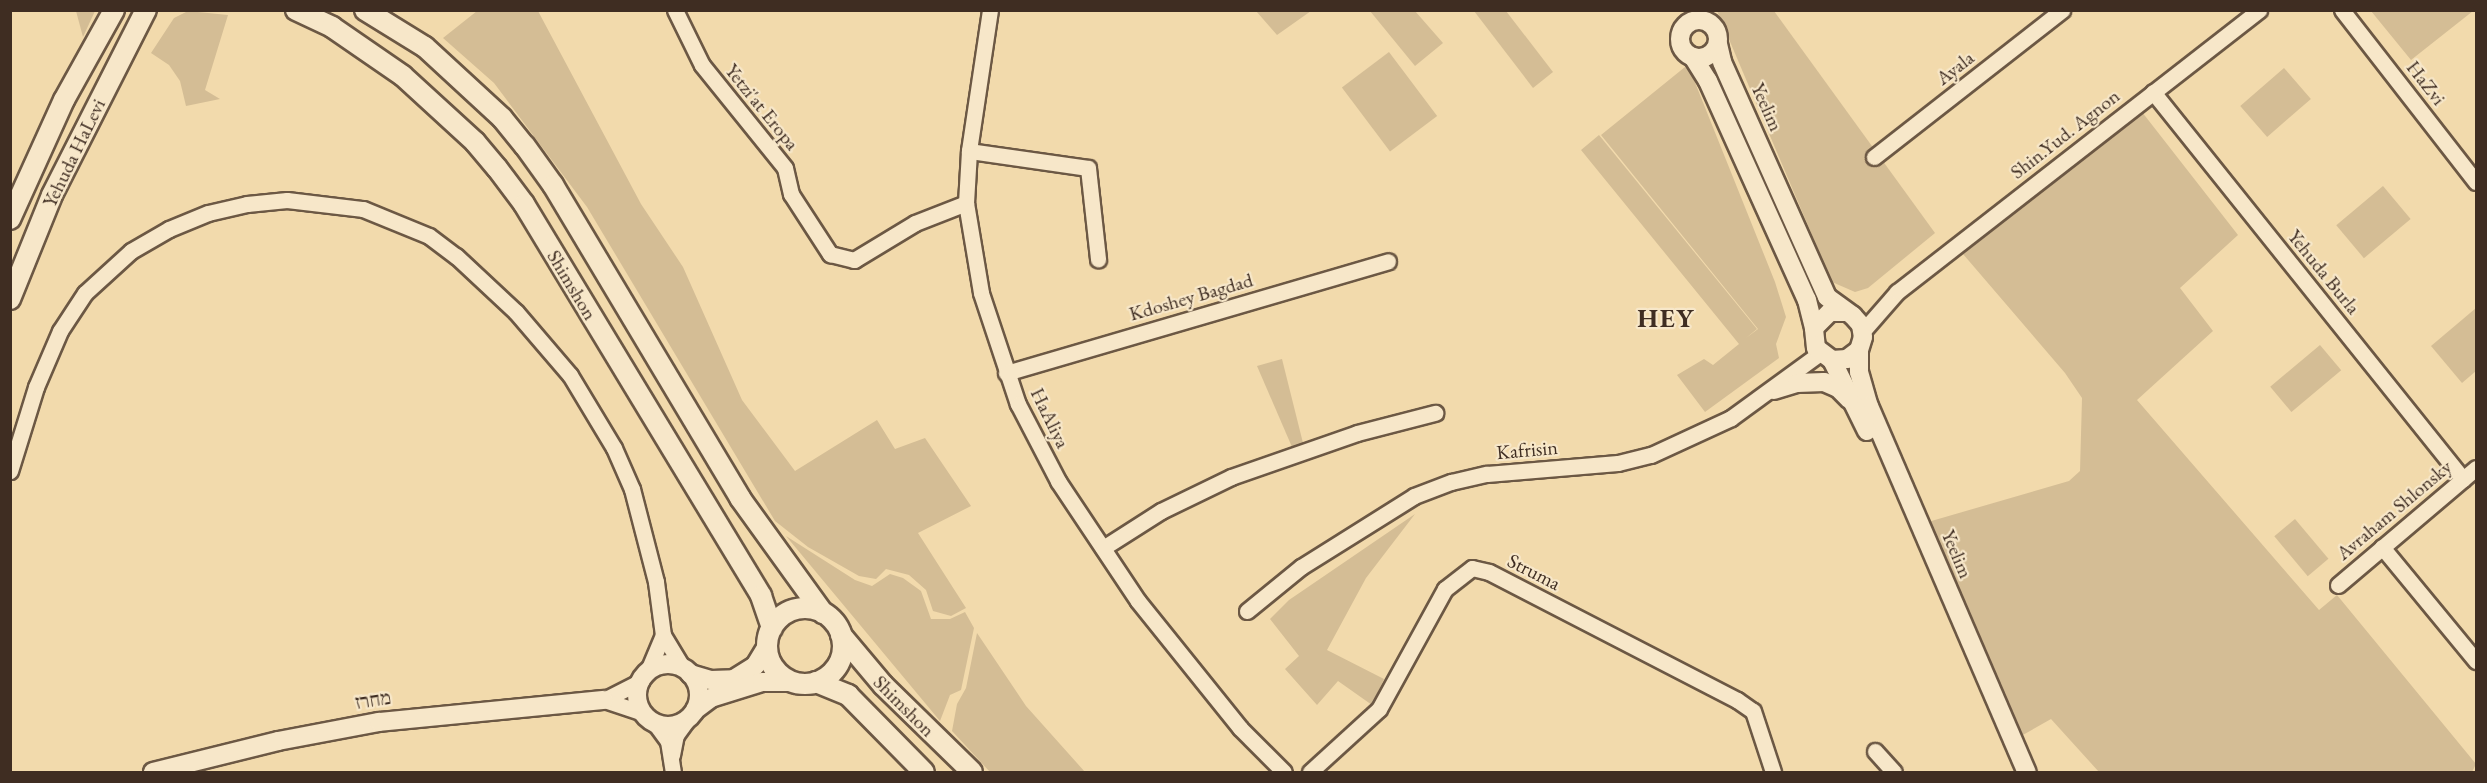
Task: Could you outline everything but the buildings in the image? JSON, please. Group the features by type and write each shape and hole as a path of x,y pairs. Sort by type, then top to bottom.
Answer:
{"main road":[{"name":"Shimshon","path":"296,10 332,27 403,75 475,142 524,204 761,596 769,637"},
{"name":"Shimshon","path":"365,10 425,47 502,118 525,146 553,185 740,498 823,613"},
{"name":"Yehuda HaLevi","path":"10,219 64,100 110,14"},
{"name":"Yehuda HaLevi","path":"10,299 57,185 146,15"},
{"path":"794,610 823,613 841,635 838,664 816,682 792,682 774,668 769,637 794,610"},
{"name":"Shimshon","path":"841,635 883,684 972,772"},
{"name":"Shimshon","path":"816,682 838,688 858,703 924,772"}],"street":[{"name":"Yetzi'at Eropa","path":"675,10 702,65 785,168 791,194 830,254 854,260 915,223 966,203"},
{"name":"HaAliya","path":"990,10 969,151 966,203 981,292 1006,373 1058,482 1102,548 1193,672 1284,772"},
{"name":"Ayala","path":"1874,157 2062,10"},
{"name":"Shin.Yud. Agnon","path":"1854,319 1897,292 2259,10"},
{"name":"HaZvi","path":"2342,10 2476,182"},
{"path":"1693,57 1710,55 1718,44 1718,34 1703,16 1694,21 1683,20 1682,46 1693,57 1708,81 1803,290 1814,328 1813,341 1826,357 1847,359 1859,350 1854,319 1823,316 1814,328"},
{"name":"Yeelim","path":"1718,44 1722,62 1827,297 1854,319"},
{"name":"Yehuda Burla","path":"2153,92 2463,479"},
{"path":"969,151 1088,168 1098,259"},
{"path":"10,471 36,387 60,331 90,287 131,252 188,221 247,204 287,200 363,209 397,220 456,256 516,312 570,375 614,448 632,489 656,582 663,634 699,691 691,715 668,726 648,718"},
{"name":"Kdoshey Bagdad","path":"1006,373 1388,261"},
{"name":"Yeelim","path":"1859,350 1859,372 1869,406 2027,772"},
{"name":"Yeelim","path":"1826,357 1856,406 2014,772"},
{"name":"Kafrisin","path":"1247,611 1301,567 1414,496 1451,482 1487,474 1618,463 1651,455 1695,438 1826,357"},
{"path":"1774,390 1797,383 1824,382 1838,388 1856,406"},
{"path":"1102,548 1161,511 1231,477 1357,433 1435,413"},
{"name":"Avraham Shlonsky","path":"2338,585 2476,468"},
{"path":"2382,547 2476,661"},
{"name":"Struma","path":"1310,772 1379,709 1445,590 1472,568 1489,572 1737,700 1753,711 1773,772"},
{"path":"663,634 637,695 648,718 665,735 672,754"},
{"path":"644,677 664,665 711,680 734,679 755,666 769,637"},
{"name":"מחרז","path":"153,772 278,741 379,722 604,700 623,693 644,677"},
{"path":"673,772 672,754 676,735 691,715 711,698 762,682 792,682"},
{"name":"מחרז","path":"604,700 648,718"},
{"path":"1875,751 1894,772"}],"shaded area":[{"path":"76,11 95,11 83,37"},
{"path":"188,11 228,15 205,90 220,99 186,106 180,81 169,65 151,53 174,18"},
{"path":"477,11 538,11 641,204 683,267 742,400 795,471 877,420 895,449 925,438 971,506 918,533 966,608 951,616 933,611 926,590 909,575 886,569 876,579 859,576 808,547 775,521 587,207 494,83 443,38"},
{"path":"1256,11 1311,11 1277,35"},
{"path":"1370,11 1415,11 1443,43 1415,66"},
{"path":"1474,11 1506,11 1553,72 1533,88"},
{"path":"1717,11 1774,11 1935,233 1868,288 1855,292 1832,282"},
{"path":"2371,11 2473,11 2411,60"},
{"path":"1389,52 1437,116 1390,151 1342,88"},
{"path":"1685,67 1690,70 1775,282 1786,317 1776,344 1779,358 1705,412 1677,375 1704,359 1713,365 1739,344 1581,150 1599,135 1757,329 1746,338 1758,329 1601,135"},
{"path":"2284,68 2311,99 2267,137 2240,106"},
{"path":"2142,112 2238,235 2180,288 2213,331 2137,400 2319,610 2337,595 2476,764 2472,772 2099,772 2051,719 2021,736 1928,522 2069,481 2080,471 2082,398 2065,373 1963,254"},
{"path":"2383,186 2411,219 2364,258 2336,225"},
{"path":"2476,308 2476,371 2462,383 2431,346"},
{"path":"2320,345 2341,370 2291,412 2270,387"},
{"path":"1282,359 1303,443 1292,447 1257,366"},
{"path":"1415,514 1366,578 1327,650 1384,679 1372,705 1338,681 1317,705 1285,669 1299,656 1270,619 1289,600"},
{"path":"2295,519 2328,559 2308,576 2274,536"},
{"path":"786,536 855,580 872,586 890,574 903,578 921,591 931,619 950,619 965,612 974,628 961,690 950,695 940,721"},
{"path":"977,633 1026,706 1085,772 990,772 952,731 957,704 966,688"}],"district":[{"name":"HEY","path":"1666,319"}]}
